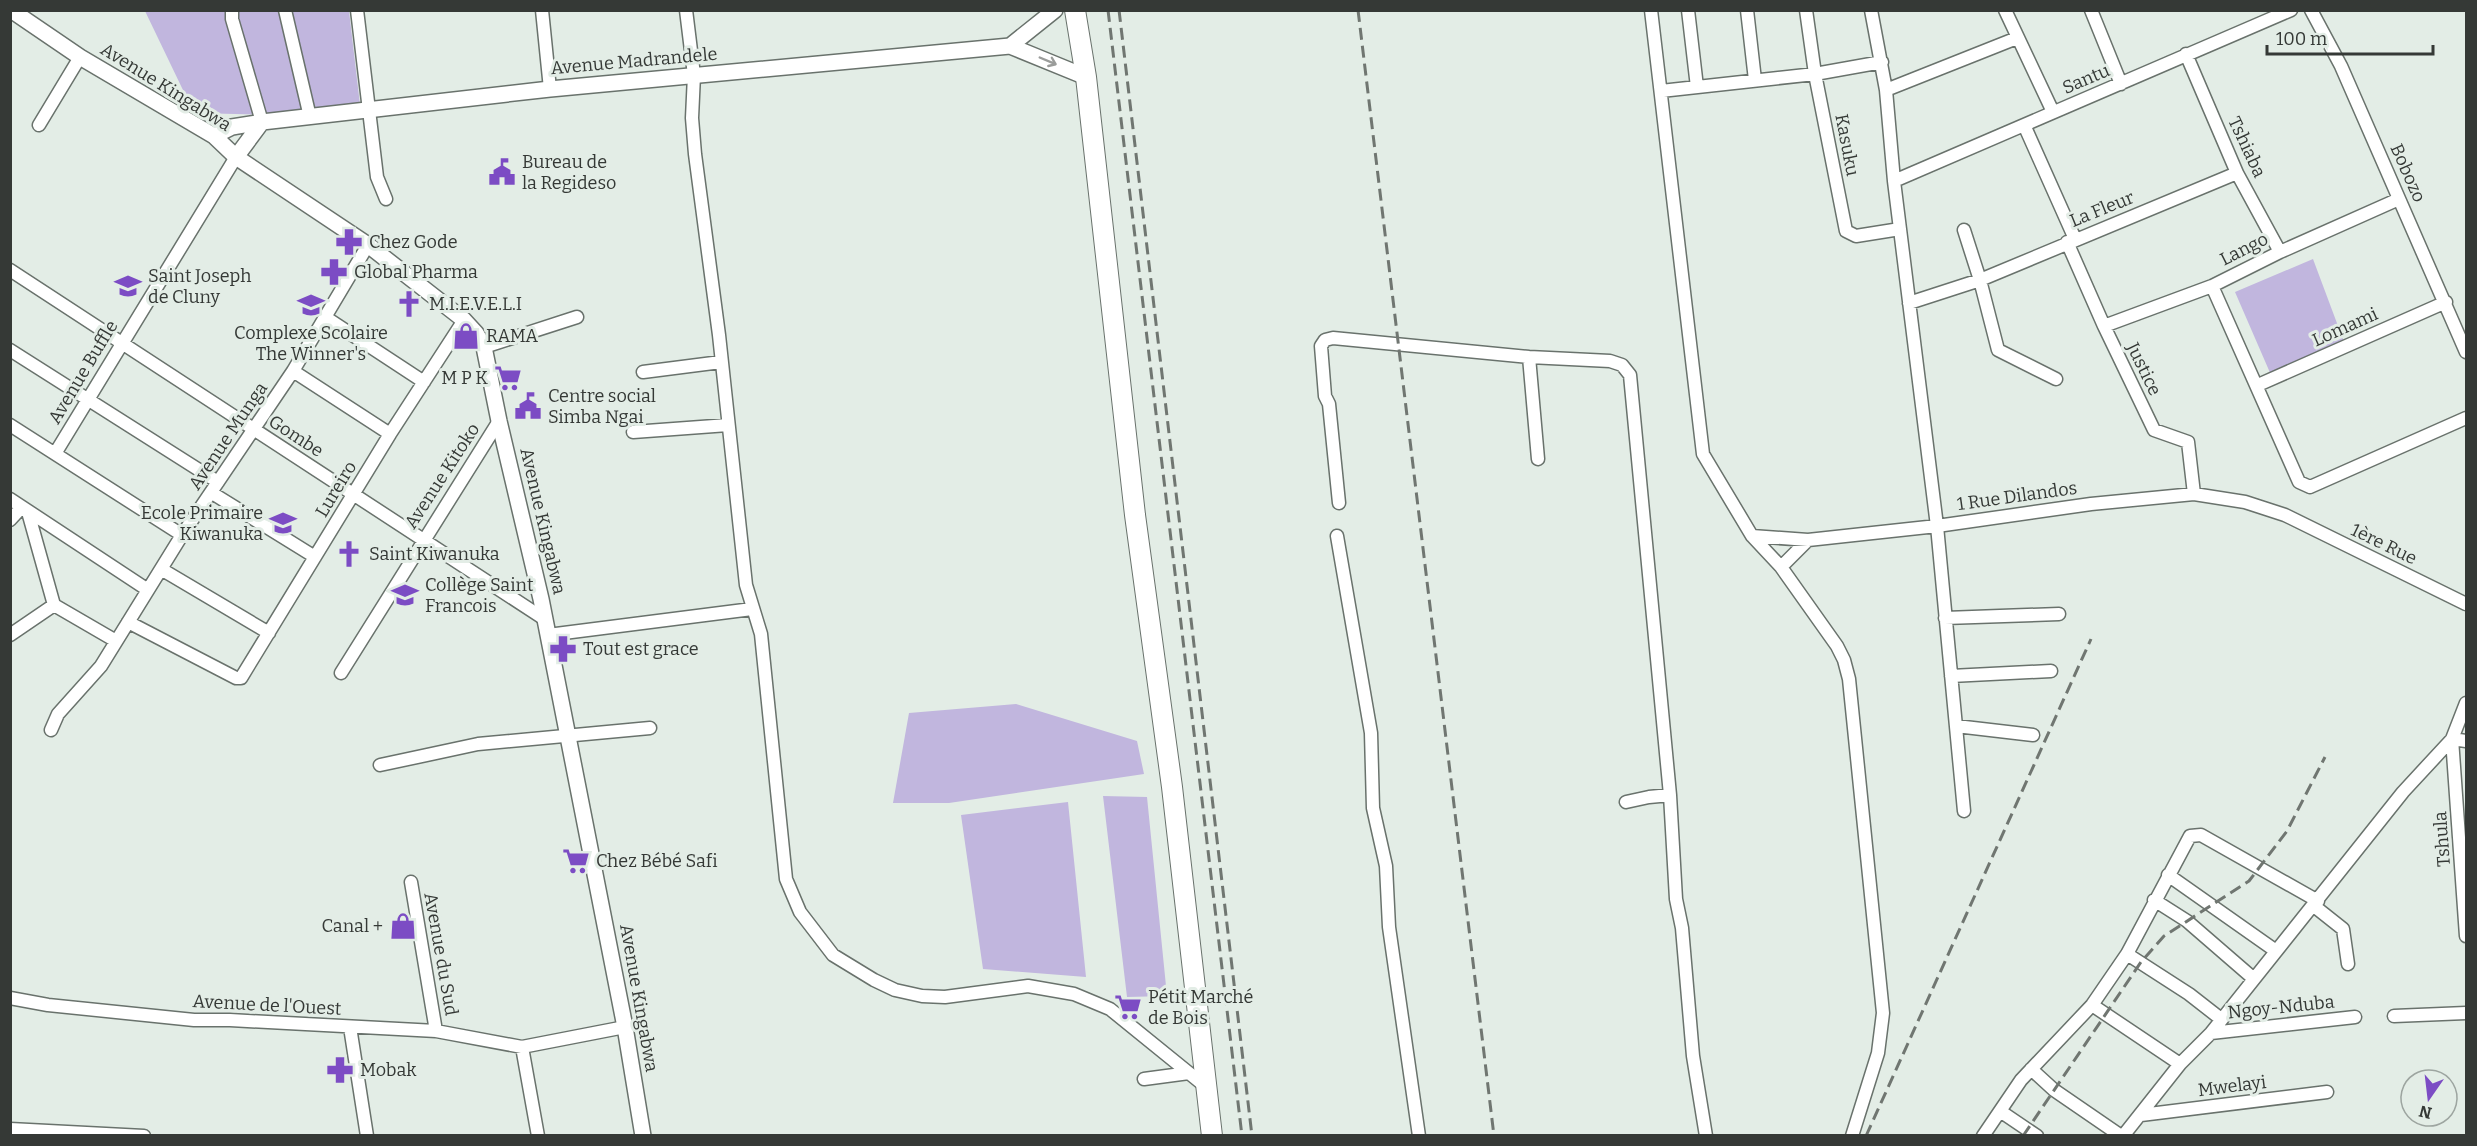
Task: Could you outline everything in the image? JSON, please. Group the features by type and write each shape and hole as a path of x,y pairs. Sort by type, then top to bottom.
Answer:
{"main road":[{"path":"1075,10 1086,77 1135,515 1172,787 1212,1136"}],"street":[{"name":"Avenue Kingabwa","path":"11,10 80,57 214,136 236,157 368,245 464,320 476,333 484,347 547,628 625,1027 643,1136"},
{"path":"232,10 232,19 262,122 236,157"},
{"path":"285,10 310,117"},
{"path":"357,10 377,177 386,199"},
{"path":"542,10 550,89"},
{"path":"686,10 693,75 695,154 745,574 752,609 761,634 786,879 800,912 833,955 895,990 922,996 945,997 1028,986 1074,994 1110,1009 1205,1086"},
{"path":"1055,10 1010,46 1086,77"},
{"path":"1651,10 1702,454 1752,536 1781,567 1837,646 1849,679 1883,1013 1878,1053 1852,1136"},
{"path":"1688,10 1697,87"},
{"path":"1747,10 1755,80"},
{"name":"Kasuku","path":"1806,10 1815,74 1846,231 1856,237 1900,229"},
{"path":"1871,10 1886,90 1894,181 1937,526 1964,811"},
{"path":"2005,10 2053,112"},
{"path":"2091,10 2121,84"},
{"name":"Santu","path":"1894,181 2025,127 2053,112 2291,10"},
{"name":"Bobozo","path":"2311,10 2341,66 2466,352"},
{"path":"1886,90 2017,38"},
{"name":"Avenue Madrandele","path":"214,136 232,127 262,122 550,89 1010,46"},
{"name":"Tshiaba","path":"2186,54 2237,173 2280,252"},
{"path":"39,125 80,57"},
{"path":"1661,91 1815,74 1882,62"},
{"name":"Justice","path":"2025,127 2104,326 2154,430 2188,442 2194,494"},
{"name":"Avenue Buffle","path":"56,452 236,157"},
{"name":"La Fleur","path":"1909,303 1980,280 2237,173"},
{"name":"Lango","path":"2104,326 2212,286 2280,252 2399,199"},
{"path":"1964,230 1998,350 2056,379"},
{"name":"Avenue Munga","path":"51,730 58,714 101,666 182,535 292,371 368,245"},
{"name":"Gombe","path":"10,270 422,540 547,628"},
{"path":"2212,286 2258,385 2299,482 2310,487 2466,418"},
{"name":"Lomami","path":"2258,385 2446,302"},
{"path":"325,317 424,382"},
{"path":"484,347 577,317"},
{"name":"Lureiro","path":"128,622 236,678 241,678 390,434 464,320"},
{"path":"1340,504 1329,404 1325,396 1321,345 1325,340 1333,338 1529,357 1610,361 1622,365 1630,375 1670,795 1676,899 1682,928 1693,1056 1700,1086 1706,1136"},
{"path":"10,350 87,400 315,557"},
{"path":"1529,357 1538,459"},
{"path":"643,372 721,362"},
{"path":"292,371 390,434"},
{"name":"Avenue Kitoko","path":"341,672 422,540 499,422"},
{"path":"10,425 56,452 182,535"},
{"path":"633,432 728,425"},
{"name":"1 Rue Dilandos","path":"1752,536 1808,540 1937,526 2091,504 2194,494 2245,502 2285,515"},
{"path":"10,500 148,590"},
{"path":"10,520 25,509"},
{"path":"25,509 54,606 116,641"},
{"name":"1ère Rue","path":"2285,515 2466,604"},
{"path":"1337,536 1371,734 1373,808 1386,866 1389,927 1419,1136"},
{"path":"1781,567 1808,540"},
{"path":"161,569 269,633"},
{"path":"10,636 54,606"},
{"path":"547,628 752,609"},
{"path":"1945,618 2059,614"},
{"path":"1951,676 2052,671"},
{"path":"2031,1069 2054,1089 2122,1136 2180,1064 2211,1033 2403,792 2452,739 2466,703"},
{"path":"1956,726 2032,735"},
{"path":"380,765 478,744 650,728"},
{"path":"2452,739 2466,741"},
{"name":"Tshula","path":"2452,739 2466,936"},
{"path":"1626,802 1670,795"},
{"path":"1983,1136 2021,1080 2092,1005 2127,954 2190,836 2201,835 2316,903 2343,929 2348,964"},
{"path":"2168,875 2276,951"},
{"name":"Avenue du Sud","path":"411,882 436,1031"},
{"path":"2154,900 2187,921 2254,979"},
{"name":"Ngoy-Nduba","path":"2127,954 2189,993 2221,1019"},
{"name":"Avenue de l'Ouest","path":"10,998 48,1005 195,1020 436,1031 522,1047 625,1027"},
{"path":"2092,1005 2180,1064"},
{"path":"2394,1016 2466,1013"},
{"name":"Ngoy-Nduba","path":"2211,1033 2355,1017"},
{"path":"350,1027 367,1136"},
{"path":"522,1047 538,1136"},
{"path":"1144,1079 1189,1073"},
{"name":"Mwelayi","path":"2141,1115 2327,1092"},
{"path":"2000,1111 2037,1136"},
{"path":"10,1129 144,1136"}],"shaded area":[{"path":"145,11 349,11 360,105 276,115 194,113"},
{"path":"2313,259 2344,342 2271,375 2235,292"},
{"path":"1016,704 1137,741 1144,774 949,803 893,803 909,713"},
{"path":"1103,796 1147,797 1167,996 1127,997"},
{"path":"1068,802 1086,977 983,969 961,815"}],"railway":[{"path":"1108,10 1242,1136"},
{"path":"1119,10 1252,1136"},
{"path":"1358,10 1494,1136"},
{"path":"1866,1136 2091,639"},
{"path":"2023,1136 2141,962 2164,936 2249,881 2287,831 2325,757"}],"place":[{"name":"Bureau de la Regideso","path":"502,172"},
{"name":"Chez Gode","path":"349,242"},
{"name":"Global Pharma","path":"334,272"},
{"name":"Saint Joseph de Cluny","path":"128,286"},
{"name":"M.I.E.V.E.L.I","path":"409,304"},
{"name":"Complexe Scolaire The Winner's","path":"311,305"},
{"name":"RAMA","path":"466,336"},
{"name":"M P K","path":"508,378"},
{"name":"Centre social Simba Ngai","path":"528,406"},
{"name":"Ecole Primaire Kiwanuka","path":"283,523"},
{"name":"Saint Kiwanuka","path":"349,554"},
{"name":"Collège Saint Francois","path":"405,595"},
{"name":"Tout est grace","path":"563,649"},
{"name":"Chez Bébé Safi","path":"576,861"},
{"name":"Canal +","path":"403,926"},
{"name":"Pétit Marché de Bois","path":"1128,1007"},
{"name":"Mobak","path":"340,1070"}]}
